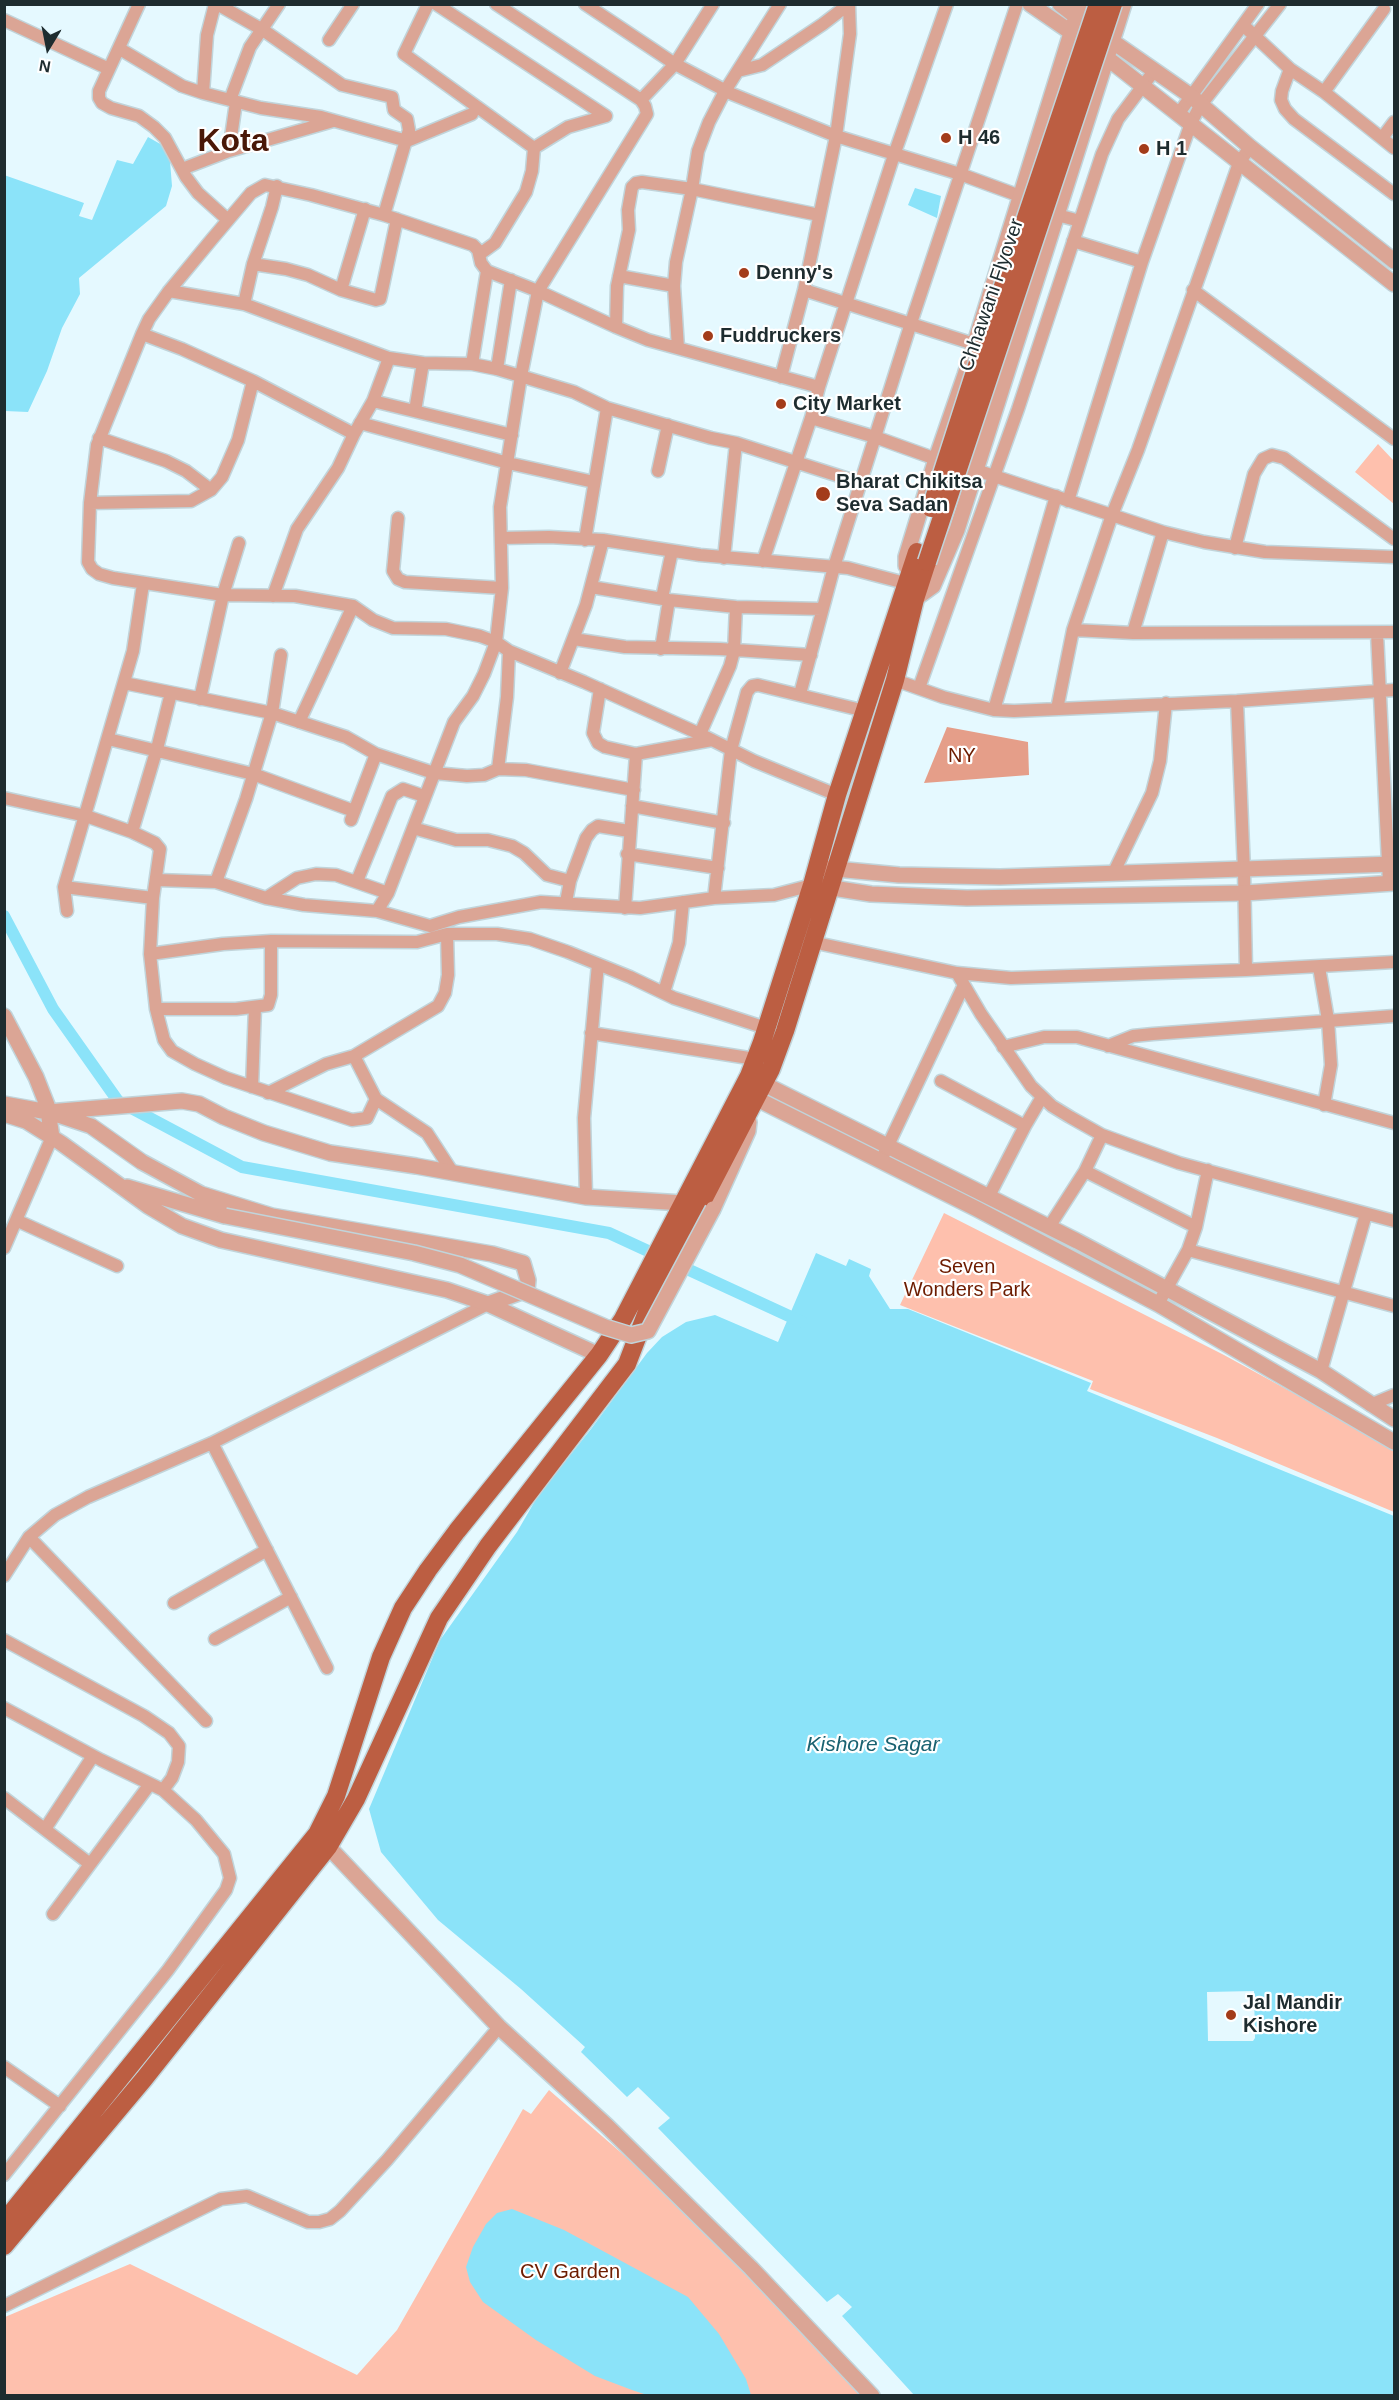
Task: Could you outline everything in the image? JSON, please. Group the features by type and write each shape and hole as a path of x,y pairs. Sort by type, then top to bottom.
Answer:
{"main road":[{"name":"Chhawani Flyover","path":"825,881 895,680 915,599 922,557 992,319 1098,4"},
{"name":"Chhawani Flyover","path":"825,881 816,867 906,580 922,557 1113,4"},
{"path":"4,2222 356,1799 439,1618 488,1546 623,1370 645,1293 685,1211 785,1031 812,942 825,881"},
{"path":"753,1086 766,1028 825,881"},
{"path":"4,2246 144,2079 322,1841 381,1657 403,1608 457,1531 599,1355 623,1319 645,1293"}],"street":[{"path":"140,4 99,92 102,103 138,116 154,127 165,138 198,193 228,220"},
{"path":"203,93 207,35 216,4 263,30 342,85 392,97 394,110 409,122 407,141 384,215"},
{"path":"229,151 233,101 250,47 279,4"},
{"path":"329,40 352,4"},
{"path":"428,4 404,54 534,148"},
{"path":"436,4 606,116 568,127 534,148"},
{"path":"377,911 388,893 454,722 476,688 495,642 502,588 500,507 521,376 538,291 647,114 640,99 496,4"},
{"path":"585,4 675,64 725,91 836,136 960,174 1020,196"},
{"path":"640,99 675,64 713,4"},
{"path":"678,348 674,286 676,262 698,151 709,122 725,91 780,4"},
{"path":"738,71 762,65 824,24 849,4"},
{"path":"781,377 804,290 836,136 850,34 849,4"},
{"path":"763,561 894,155 946,4"},
{"path":"800,694 834,567 911,323 1017,4"},
{"path":"1030,4 1108,58 1395,284"},
{"path":"1060,4 1078,10 1113,42 1196,101 1250,147 1395,261"},
{"path":"915,599 933,586 957,530 1124,4"},
{"path":"1068,501 1185,118 1258,4"},
{"path":"1196,101 1280,4"},
{"path":"1324,92 1381,7 1395,16"},
{"path":"502,538 549,537 603,540 724,558 834,567 906,580 906,557 1078,10"},
{"path":"4,20 110,69"},
{"path":"1243,25 1290,69 1324,92 1395,148"},
{"path":"120,49 182,86 203,93 334,120 407,141 472,114"},
{"path":"1290,69 1282,91 1281,100 1285,109 1294,119 1395,194"},
{"path":"919,688 995,474 1102,154 1118,119 1154,71"},
{"path":"182,169 229,151 334,120"},
{"path":"1382,138 1395,122"},
{"path":"1057,709 1073,630 1112,515 1138,450 1239,163 1250,147"},
{"path":"480,254 495,243 526,192 532,171 534,148"},
{"path":"616,327 619,276 628,242 628,210 632,187 642,182 692,189 819,214"},
{"path":"819,387 648,340 616,327 488,271 481,263 480,254 473,245 365,209 277,186 265,185 258,188 228,220 169,291 142,334 99,438 90,503 88,562 92,569 113,578 143,584 224,595 295,596 353,606 373,620 393,628 446,629 495,642 509,651 700,734 754,762 837,795"},
{"path":"244,304 253,264 277,186"},
{"path":"341,290 365,209"},
{"path":"1057,215 1080,221"},
{"path":"253,264 308,275 341,290 376,300 380,299 397,219"},
{"path":"1073,241 1142,262"},
{"path":"472,364 488,271"},
{"path":"619,276 674,286"},
{"path":"497,369 512,280"},
{"path":"804,290 974,344"},
{"path":"1193,290 1395,439"},
{"path":"169,291 244,304 389,358 423,363 472,364 497,369 574,392 607,408 736,443 861,483"},
{"path":"142,334 182,349 357,428 594,482"},
{"path":"273,596 297,529 338,468 373,401 389,358"},
{"path":"415,411 423,363"},
{"path":"90,503 191,501 211,490 222,477 238,440 253,381"},
{"path":"373,401 512,435"},
{"path":"585,540 607,408"},
{"path":"811,418 875,437 936,459"},
{"path":"658,471 668,425"},
{"path":"99,438 166,461 186,471 211,490"},
{"path":"724,558 736,443"},
{"path":"1235,548 1254,474 1263,459 1272,455 1284,458 1395,539"},
{"path":"976,470 995,474 1163,532 1235,548 1264,552 1395,557"},
{"path":"994,710 1056,496"},
{"path":"398,518 393,571 398,579 405,582 502,588"},
{"path":"1133,633 1163,532"},
{"path":"560,673 591,587 603,540"},
{"path":"200,699 224,595 239,543"},
{"path":"661,649 672,551"},
{"path":"67,911 64,887 133,651 143,584"},
{"path":"591,587 736,607 822,609"},
{"path":"299,722 353,606"},
{"path":"700,734 730,666 734,651 736,607"},
{"path":"1073,630 1133,633 1395,632"},
{"path":"825,881 871,894 967,898 1245,893 1392,883 1377,633"},
{"path":"574,639 625,647 811,656"},
{"path":"498,769 507,697 509,651"},
{"path":"216,882 272,713 281,655"},
{"path":"895,680 994,710 1237,701 1395,690"},
{"path":"124,683 272,713 346,737 376,754 434,772 467,776 484,775 498,769 526,770 633,790"},
{"path":"714,898 731,750 747,692 752,686 758,685 865,711"},
{"path":"600,689 593,734 598,743 605,747 636,754 712,740"},
{"path":"132,832 171,693"},
{"path":"1237,701 1246,970"},
{"path":"1114,872 1152,793 1160,761 1166,703"},
{"path":"108,739 253,774 352,816 376,754"},
{"path":"625,908 627,854 636,754"},
{"path":"357,881 392,796 403,789 424,796"},
{"path":"4,798 86,816 132,832 155,843 160,849 153,898 150,954 156,1009 164,1040 172,1051 205,1069 268,1093 352,1120 360,1121 367,1118 376,1099"},
{"path":"632,806 724,823"},
{"path":"566,902 570,880 586,838 592,830 598,826 629,831"},
{"path":"413,828 449,838 488,840 512,846 524,853 547,875 570,880"},
{"path":"627,854 718,868"},
{"path":"157,880 216,882 266,898 304,905 377,911 430,926 459,917 541,902 625,908 714,898 774,895 825,881 899,875 1000,877 1114,872 1244,871 1391,864"},
{"path":"266,898 297,878 316,874 336,875 388,893"},
{"path":"64,887 153,898"},
{"path":"664,992 679,943 682,902"},
{"path":"430,926 431,939"},
{"path":"150,954 224,944 271,941 417,942 447,934 497,934 530,939 598,964 698,1006 766,1028"},
{"path":"268,1093 326,1064 354,1056 438,1006 445,993 448,975 447,934"},
{"path":"156,1009 265,1006 270,1001 271,941"},
{"path":"812,942 957,973 1011,978 1395,962"},
{"path":"586,1197 584,1118 598,964"},
{"path":"1319,966 1328,1020 1331,1065 1324,1105"},
{"path":"957,973 963,987 1031,1086 1070,1117 1102,1135 1144,1151 1395,1221"},
{"path":"881,1161 963,987"},
{"path":"252,1087 255,1007"},
{"path":"4,1016 36,1077 48,1112 52,1137 18,1221 4,1248"},
{"path":"1108,1046 1119,1040 1143,1035 1395,1016"},
{"path":"591,1033 753,1086 888,1146 1049,1227 1321,1371 1370,1405 1395,1419"},
{"path":"1003,1047 1044,1037 1077,1037 1395,1123"},
{"path":"354,1056 376,1099 427,1133 453,1173"},
{"path":"941,1081 1025,1126"},
{"path":"753,1086 881,1161 1158,1304 1395,1442"},
{"path":"118,1185 225,1216 414,1253 460,1265 605,1327 631,1335 648,1331 713,1209 748,1131 753,1086"},
{"path":"989,1196 1042,1097"},
{"path":"48,1112 182,1101 199,1104 224,1118 264,1133 330,1153 586,1197 685,1211"},
{"path":"4,1104 69,1117 91,1126 142,1162 201,1194 272,1216 492,1254 523,1263 528,1280 527,1290 488,1304 212,1443 88,1497 55,1515 29,1537 4,1576"},
{"path":"4,1114 26,1121 52,1137 148,1206 182,1226 221,1240 447,1290 488,1304 599,1355"},
{"path":"1049,1227 1085,1171 1102,1135"},
{"path":"1158,1304 1188,1250 1196,1227 1208,1170"},
{"path":"1085,1171 1196,1227"},
{"path":"1321,1371 1366,1214"},
{"path":"18,1221 117,1266"},
{"path":"1188,1250 1343,1294 1395,1306"},
{"path":"1370,1405 1395,1395"},
{"path":"212,1443 327,1668"},
{"path":"29,1537 206,1721"},
{"path":"174,1603 267,1550"},
{"path":"215,1639 291,1597"},
{"path":"4,1640 144,1716 169,1733 179,1746 178,1762 172,1778 163,1790"},
{"path":"4,1708 93,1756 163,1790 196,1821 224,1854 230,1878 226,1890 168,1970 4,2175"},
{"path":"45,1829 93,1756"},
{"path":"53,1914 150,1784"},
{"path":"4,1798 90,1864"},
{"path":"322,1841 499,2027 607,2126 742,2260 872,2396"},
{"path":"4,2306 222,2199 247,2196 308,2222 319,2223 330,2218 340,2211 387,2160 499,2027"},
{"path":"4,2067 60,2106"}],"green space":[{"path":"1378,444 1394,461 1394,504 1355,472"},
{"name":"NY","path":"947,727 1028,742 1029,775 924,783"},
{"name":"Seven Wonders Park","path":"944,1213 1224,1355 1394,1448 1394,1512 1217,1438 1090,1389 1093,1381 900,1305"},
{"name":"CV Garden","path":"549,2090 687,2210 863,2396 5,2396 5,2317 130,2264 357,2375 397,2330 523,2109 531,2114"}],"water":[{"path":"148,137 169,149 172,186 166,206 79,278 80,294 62,328 47,371 28,412 5,411 4,175 84,203 79,216 92,220 117,160 133,164"},
{"path":"915,188 941,196 937,218 908,205"},
{"name":"Kishore Sagar","path":"816,1253 846,1266 849,1259 871,1269 869,1276 890,1309 908,1309 1091,1383 1087,1391 1394,1516 1394,2395 914,2395 842,2316 852,2307 838,2294 827,2302 658,2128 670,2118 638,2087 627,2097 581,2052 585,2047 521,1989 438,1920 381,1852 369,1809 440,1640 517,1532 539,1494 647,1353 662,1337 686,1322 715,1315 778,1342","holes":["1254,1991 1255,2038 1253,2041 1208,2041 1207,1992"]},
{"path":"512,2209 564,2230 688,2297 719,2334 746,2379 751,2395 650,2396 632,2390 595,2376 536,2340 483,2302 470,2282 466,2267 473,2247 486,2224 497,2213"}],"waterway":[{"path":"4,916 53,1009 118,1101 242,1167 609,1233 802,1322"}],"place":[{"name":"H 46","path":"946,138"},
{"name":"H 1","path":"1144,149"},
{"name":"Denny's","path":"744,273"},
{"name":"Fuddruckers","path":"708,336"},
{"name":"City Market","path":"781,404"},
{"name":"Bharat Chikitsa Seva Sadan","path":"823,494"},
{"name":"Jal Mandir Kishore","path":"1231,2015"}],"district":[{"name":"Kota","path":"233,142"}]}
